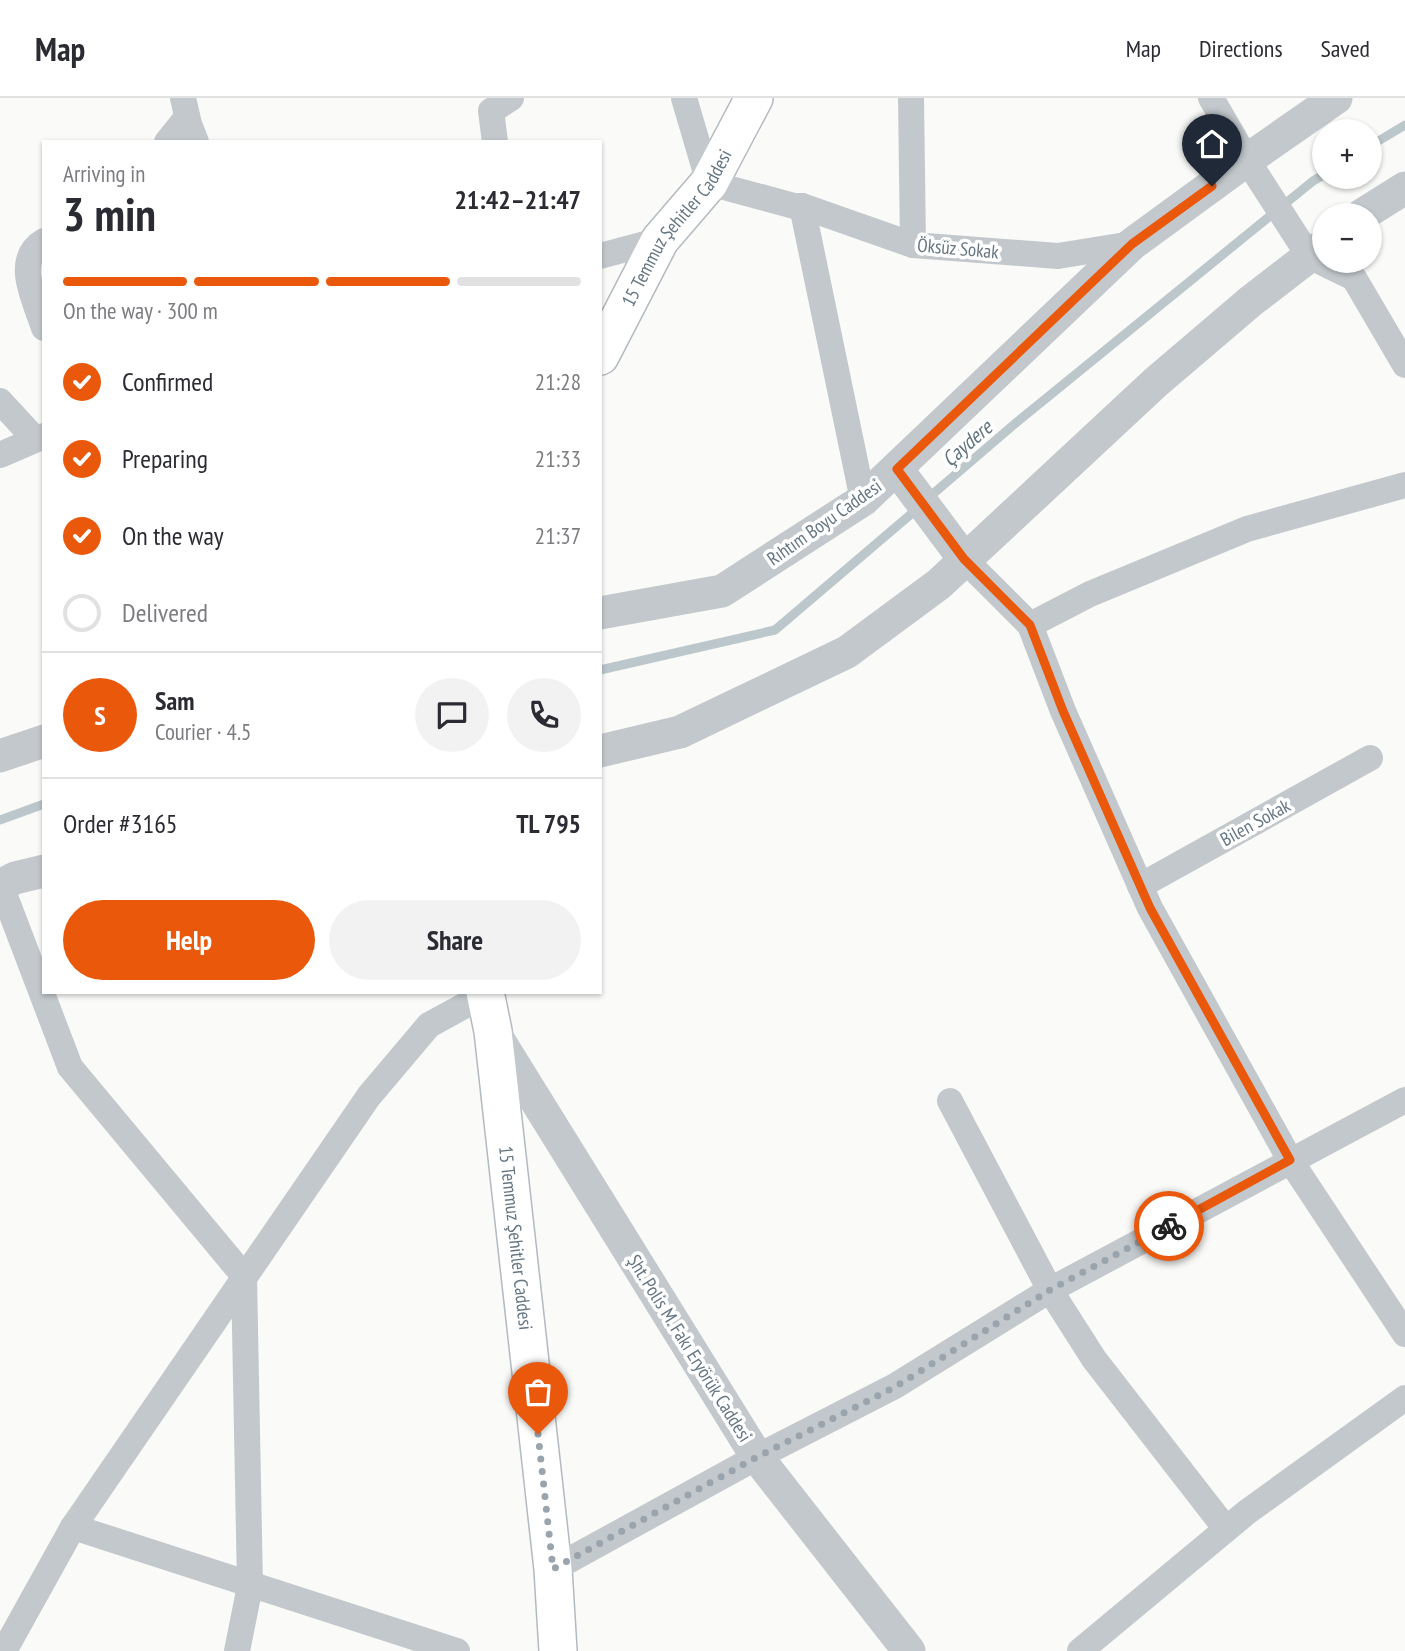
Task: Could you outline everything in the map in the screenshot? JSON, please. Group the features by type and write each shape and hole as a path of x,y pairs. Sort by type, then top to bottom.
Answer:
{"main road":[{"name":"15 Temmuz Şehitler Caddesi","path":"602,352 660,240 709,183 754,98"},
{"name":"15 Temmuz Şehitler Caddesi","path":"486,994 493,1031 553,1569 558,1651"}],"street":[{"path":"495,140 491,111 511,98"},
{"path":"684,98 709,183"},
{"path":"911,98 912,245"},
{"path":"1211,98 1247,160 1312,244"},
{"name":"Rıhtım Boyu Caddesi","path":"602,613 722,591 863,500 1132,244 1336,98"},
{"path":"168,140 185,107"},
{"path":"185,107 195,140"},
{"name":"Öksüz Sokak","path":"709,183 802,206 912,245 1058,256 1132,244"},
{"path":"1381,203 1405,188"},
{"path":"802,206 863,500"},
{"path":"602,255 660,240"},
{"path":"42,242 34,248 30,256 27,274 42,322"},
{"path":"602,751 680,733 847,652 939,584 1156,382 1251,300 1312,254"},
{"path":"1347,273 1354,278 1405,365"},
{"path":"0,401 39,438 0,455"},
{"path":"897,469 964,559 1030,625 1063,711 1150,908 1290,1160 1405,1334"},
{"path":"1030,625 1090,594 1247,529 1405,485"},
{"path":"0,756 42,742"},
{"name":"Bilen Sokak","path":"1140,886 1370,758"},
{"path":"42,871 15,878 0,886 42,993"},
{"path":"42,994 71,1067 244,1276 250,1586 237,1651"},
{"path":"4,1651 73,1527 369,1096 429,1025 484,994"},
{"name":"Şht. Polis M. Fakı Eryörük Caddesi","path":"493,1031 757,1457 909,1651"},
{"path":"553,1569 757,1457 895,1387 1050,1290 1405,1100"},
{"path":"950,1101 1050,1290 1094,1359 1226,1529"},
{"path":"1080,1651 1247,1512 1405,1398"},
{"path":"73,1527 457,1651"}],"waterway":[{"name":"Çaydere","path":"1382,139 1405,125"},
{"name":"Çaydere","path":"927,499 1017,422 1312,182"},
{"name":"Çaydere","path":"602,670 775,630 917,509"},
{"name":"Çaydere","path":"0,820 42,805"}],"way so far":[{"path":"538,1434 553,1569 757,1457 895,1387 1050,1290 1169,1226"}],"route":[{"path":"1169,1226 1290,1160 1150,908 1063,711 1030,625 964,559 897,469 1132,244 1212,186"}]}
